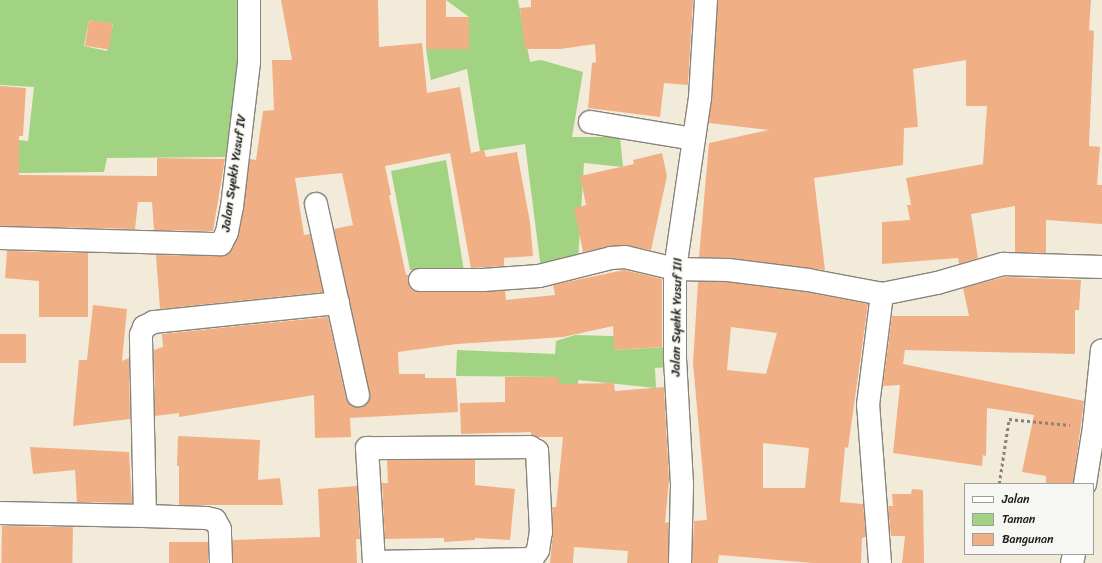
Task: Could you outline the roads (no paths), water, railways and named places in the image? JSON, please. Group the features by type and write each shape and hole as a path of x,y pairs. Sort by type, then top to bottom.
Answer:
{"street":[{"name":"Jalan Syekh Yusuf IV","path":"0,238 221,244 227,232 233,200 248,62 249,0"},
{"name":"Jalan Syehk Yusuf III","path":"680,563 682,484 675,356 675,268 704,63 706,0"},
{"path":"590,122 694,139"},
{"path":"316,204 358,396"},
{"path":"420,280 483,280 539,276 616,257 642,259 675,268 735,271 808,280 882,294 936,283 1003,264 1102,267"},
{"path":"880,563 868,405 882,294"},
{"path":"145,516 142,335 144,328 154,322 338,303"},
{"path":"1085,483 1094,428 1102,350"},
{"path":"367,448 535,448 539,454 540,543 532,559 374,562 367,448"},
{"path":"0,513 145,516 206,518 215,520 220,529 220,563"}]}
